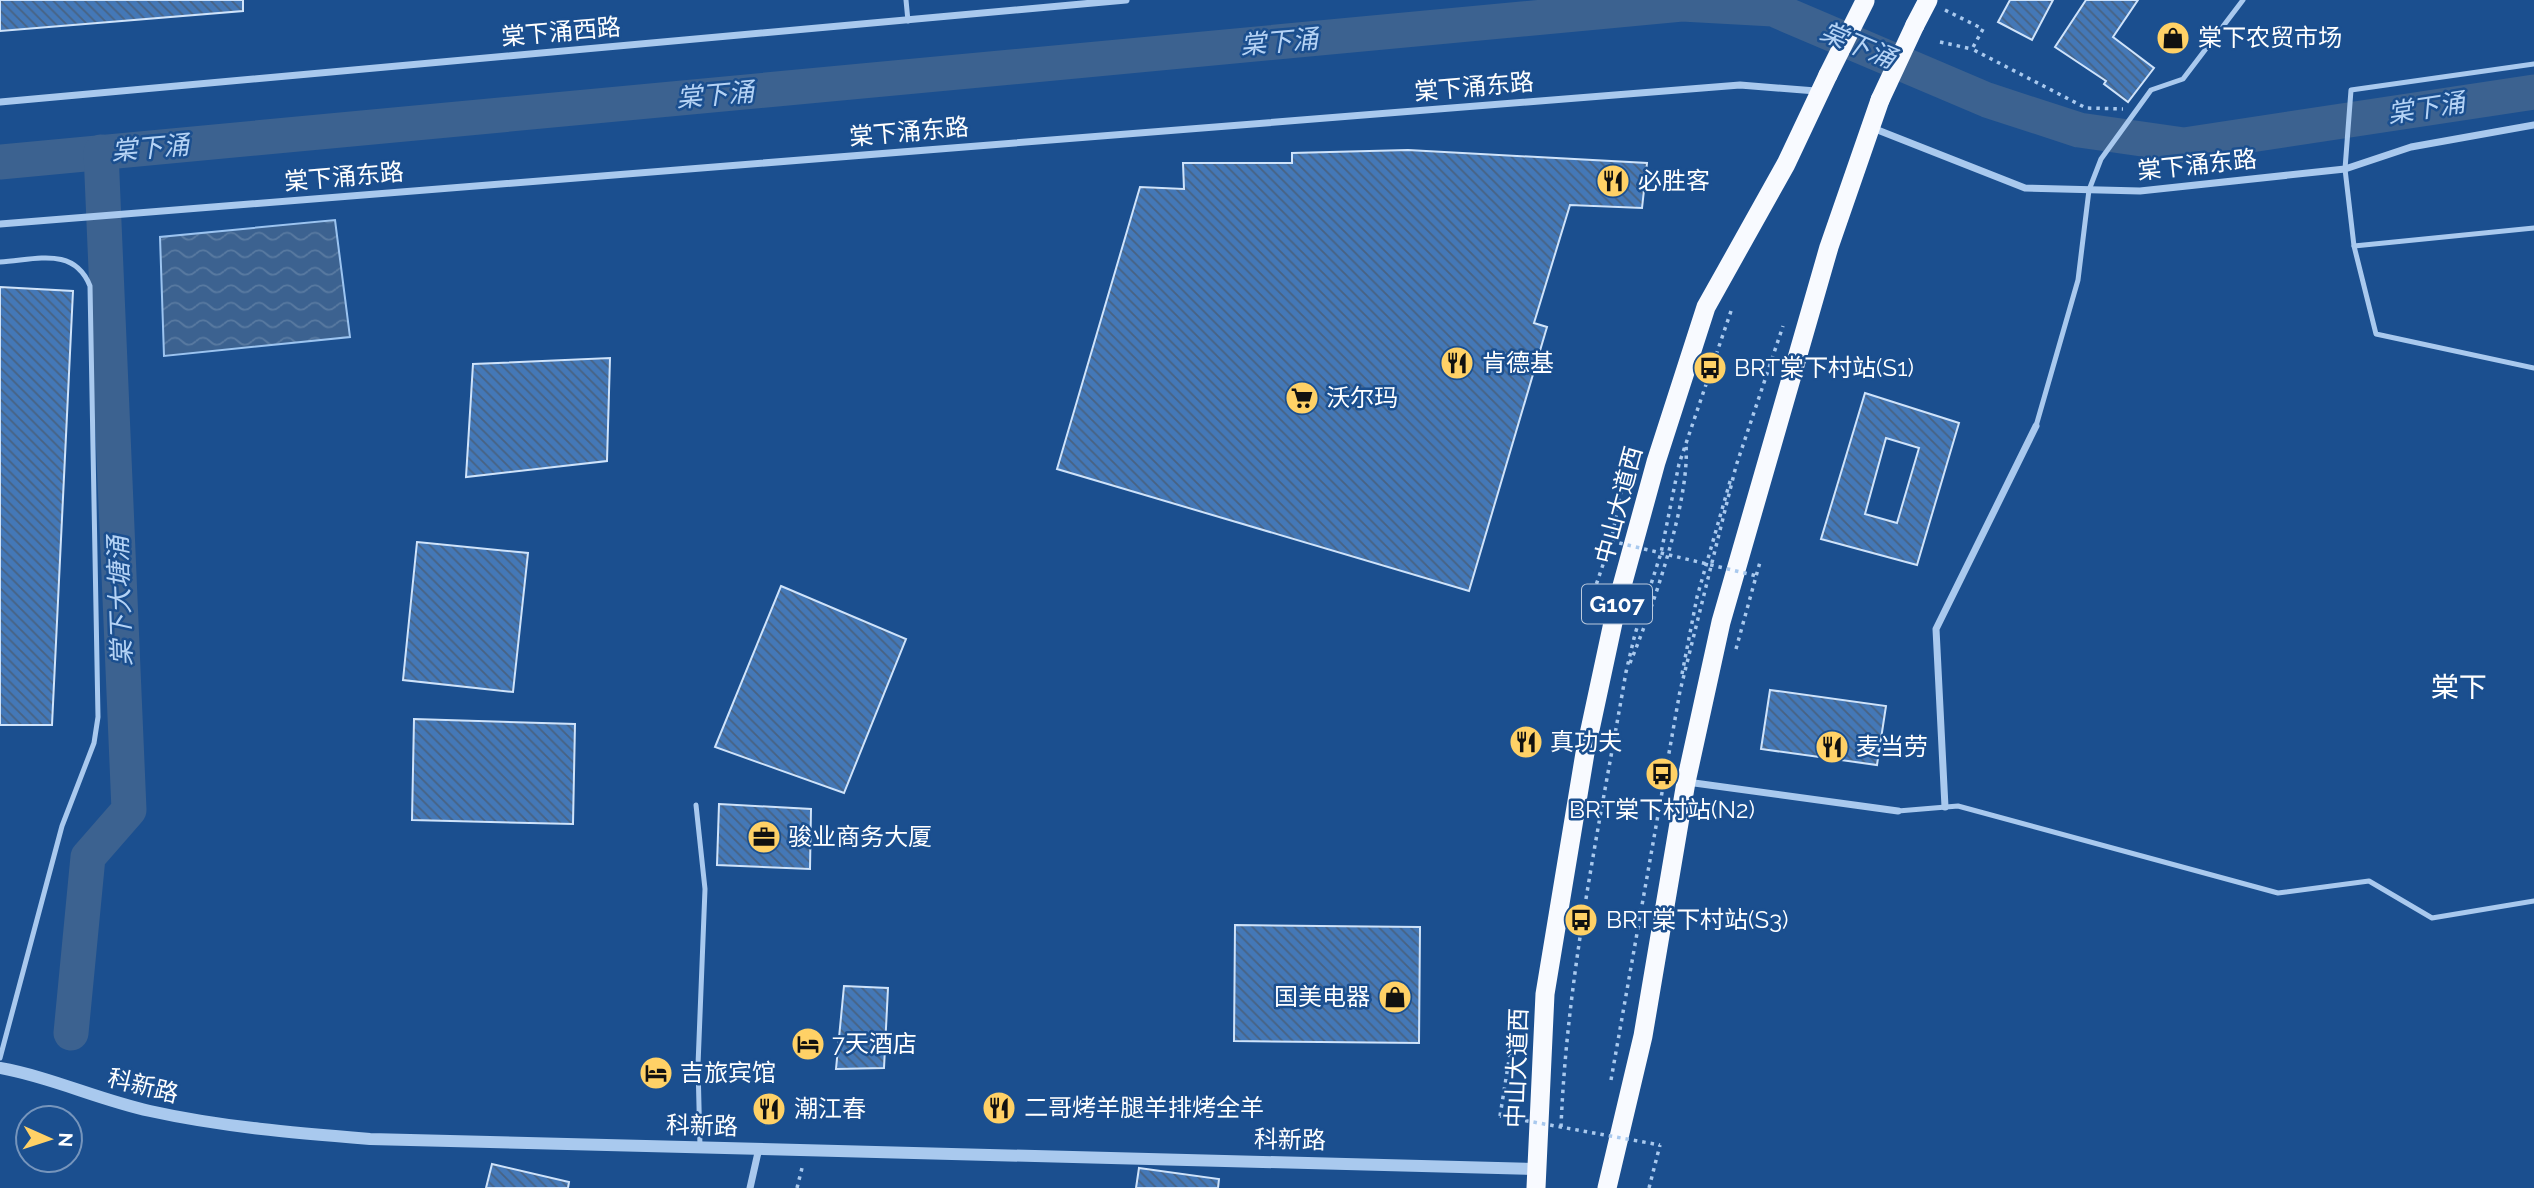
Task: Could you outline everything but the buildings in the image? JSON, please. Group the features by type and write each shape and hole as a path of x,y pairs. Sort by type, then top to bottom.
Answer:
{"highway":[{"path":"1607,1188 1643,1037 1703,696 1745,532 1829,247 1870,127 1927,0"},
{"name":"中山大道西","path":"1537,1178 1545,994 1585,753 1621,591 1656,461 1706,307 1786,164 1865,1"}],"street":[{"name":"棠下涌西路","path":"0,102 1126,0"},
{"name":"棠下涌东路","path":"0,224 1740,85 1824,83"},
{"name":"棠下涌东路","path":"1870,127 2025,188 2140,191 2345,169 2411,147 2534,125"},
{"path":"1945,807 1936,629 2036,425"},
{"path":"1686,782 1898,811"},
{"name":"科新路","path":"0,1068 149,1111 298,1133 370,1139 807,1148 1537,1178"},
{"path":"750,1188 759,1147"}],"lane":[{"path":"906,0 908,21"},
{"path":"2036,425 2078,280 2089,190 2101,159 2151,90 2183,79 2243,0"},
{"path":"2534,64 2351,90 2345,169 2354,246 2376,334 2534,368"},
{"path":"2354,246 2534,228"},
{"path":"0,262 70,260 84,271 90,286 98,705 94,743 62,826 0,1058"},
{"path":"696,805 705,889 698,1065 700,1147"},
{"path":"1898,811 1958,806 2278,893 2369,881 2432,918 2534,901"}],"path":[{"path":"1927,0 1983,29 1972,49"},
{"path":"1940,42 1972,49 2086,108 2136,109"},
{"path":"1561,1127 1564,1060 1574,979 1626,672 1661,553 1686,443 1731,311"},
{"path":"1614,1064 1680,691 1685,644 1696,597 1736,466 1783,326"},
{"path":"1626,672 1647,618 1671,538 1688,465 1686,443"},
{"path":"1591,600 1611,541 1627,463"},
{"path":"1680,691 1736,466"},
{"path":"1611,541 1756,576 1736,651"},
{"path":"1512,1041 1500,1116 1660,1145 1649,1188"},
{"path":"797,1188 807,1148"}],"water":[{"path":"335,220 350,337 164,356 160,237"}],"waterway":[{"name":"棠下涌","path":"0,162 1682,4 1773,9 1987,100 2079,130 2184,145 2534,92"},
{"name":"棠下大塘涌","path":"71,1033 88,857 129,810 101,152"}],"place":[{"name":"棠下农贸市场","path":"2173,38"},
{"name":"必胜客","path":"1613,181"},
{"name":"肯德基","path":"1457,363"},
{"name":"BRT棠下村站(S1)","path":"1710,368"},
{"name":"沃尔玛","path":"1302,398"},
{"name":"真功夫","path":"1526,742"},
{"name":"麦当劳","path":"1832,747"},
{"name":"BRT棠下村站(N2)","path":"1662,774"},
{"name":"骏业商务大厦","path":"764,837"},
{"name":"BRT棠下村站(S3)","path":"1581,920"},
{"name":"国美电器","path":"1395,997"},
{"name":"7天酒店","path":"808,1044"},
{"name":"吉旅宾馆","path":"656,1073"},
{"name":"二哥烤羊腿羊排烤全羊","path":"999,1108"},
{"name":"潮江春","path":"769,1109"}],"district":[{"name":"棠下","path":"2459,687"}]}
